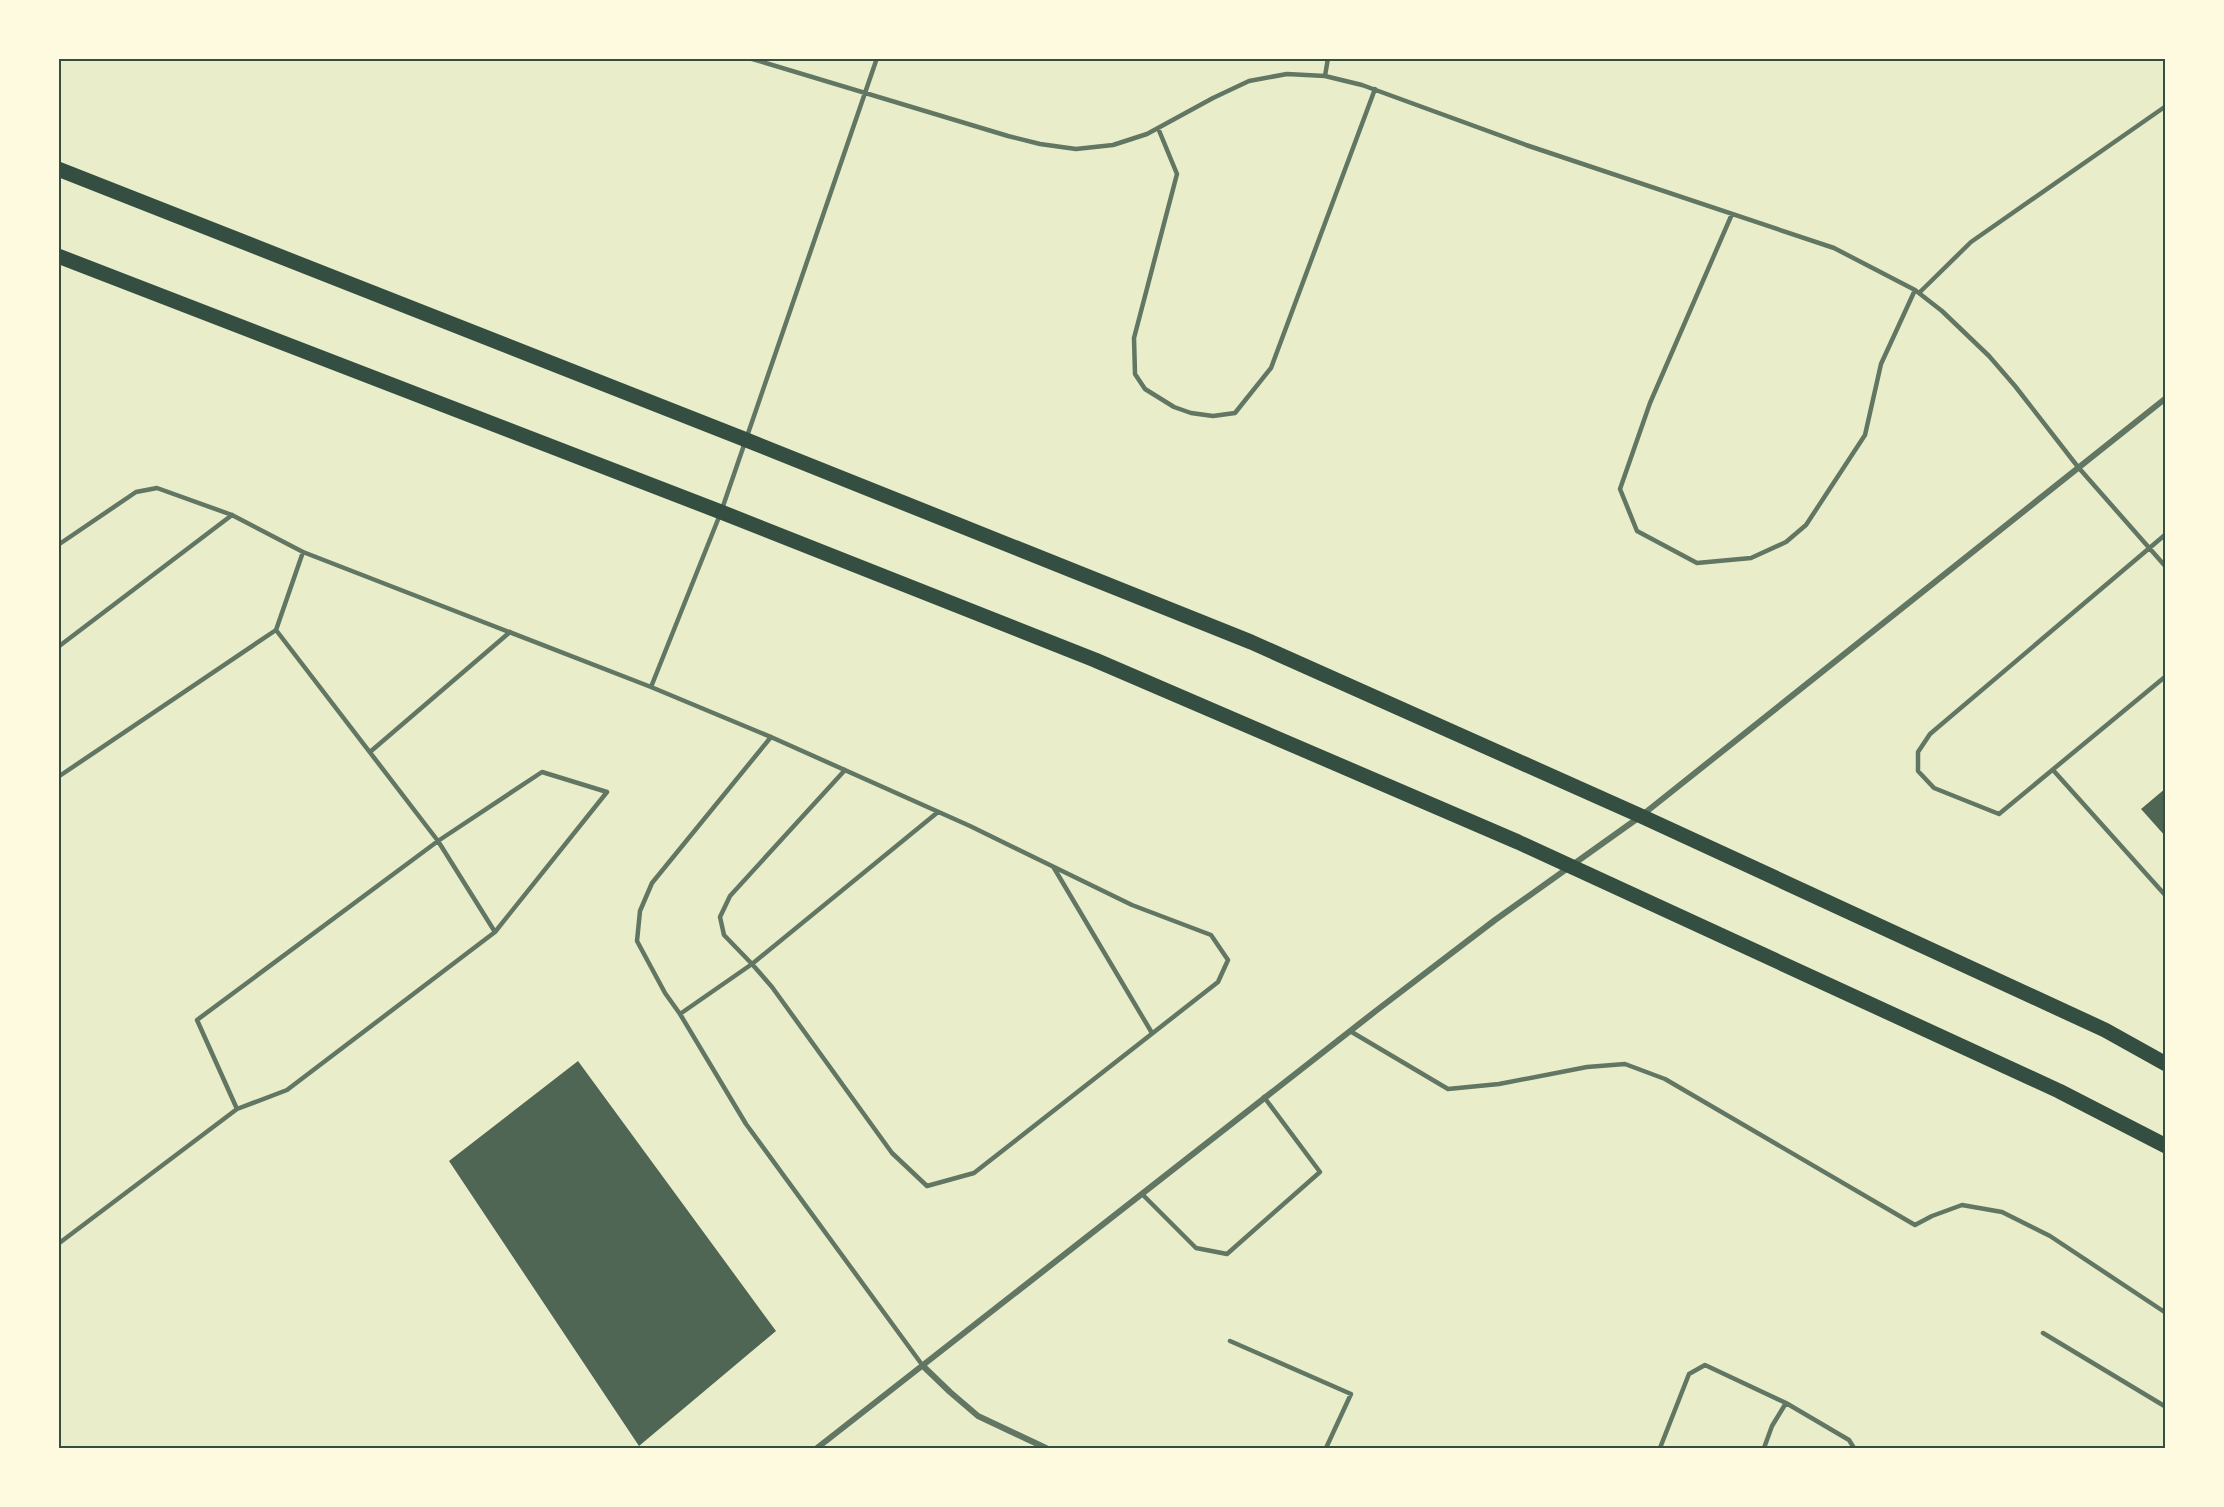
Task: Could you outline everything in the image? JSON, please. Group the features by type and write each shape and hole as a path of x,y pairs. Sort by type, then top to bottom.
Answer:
{"main road":[{"path":"58,169 744,439 1251,642 1641,816 2105,1030 2166,1064"},
{"path":"58,256 721,512 1095,660 1518,842 2059,1091 2166,1146"}],"street":[{"path":"817,1449 1264,1097 1495,921 1641,816 2166,398"},
{"path":"923,1366 978,1416 1046,1449"}],"lane":[{"path":"749,58 1008,136 1040,144 1076,149 1113,145 1147,134 1249,81 1287,74 1325,76 1375,89 1526,145 1834,248 1917,291 1942,311 1989,356 2078,467 2166,567"},
{"path":"651,687 721,512 744,439 877,58"},
{"path":"1325,76 1328,58"},
{"path":"1158,128 1177,174 1134,338 1135,374 1145,389 1191,413 1213,416 1235,413 1271,368 1375,89"},
{"path":"1732,214 1650,403 1620,489 1637,531 1697,563 1751,558 1786,542 1806,525 1864,435 1881,364 1917,291 1971,242 2166,106"},
{"path":"58,545 136,492 146,489 158,489 232,515 303,552 651,687 771,737 845,770 938,812 1132,905 1211,935 1228,960 1218,982 974,1173 927,1186 892,1153 772,987 724,935 720,917 730,897 845,770"},
{"path":"58,647 232,515"},
{"path":"2166,534 1930,734 1917,752 1918,771 1934,788 1999,814 2166,676"},
{"path":"58,777 276,630 303,552"},
{"path":"276,630 438,841 495,932"},
{"path":"370,752 510,632"},
{"path":"771,737 652,883 640,911 637,940 665,993 746,1124 923,1366"},
{"path":"2053,770 2166,896"},
{"path":"58,1244 237,1109 287,1090 495,932 607,792 542,772 438,841 197,1020 237,1109"},
{"path":"680,1014 752,964 938,812"},
{"path":"1053,866 1152,1033"},
{"path":"1350,1031 1448,1089 1499,1084 1587,1067 1625,1064 1665,1079 1915,1225 1962,1205 2002,1212 2050,1236 2166,1313"},
{"path":"1142,1194 1196,1248 1227,1254 1320,1172 1264,1097"},
{"path":"2043,1333 2166,1407"},
{"path":"1230,1341 1351,1394 1326,1449"},
{"path":"1660,1449 1689,1374 1705,1365 1786,1403 1849,1440 1854,1449"},
{"path":"1764,1449 1772,1426 1786,1403"}],"building":[{"path":"2166,788 2166,837 2141,809"},
{"path":"578,1061 776,1331 639,1446 449,1161"}]}
